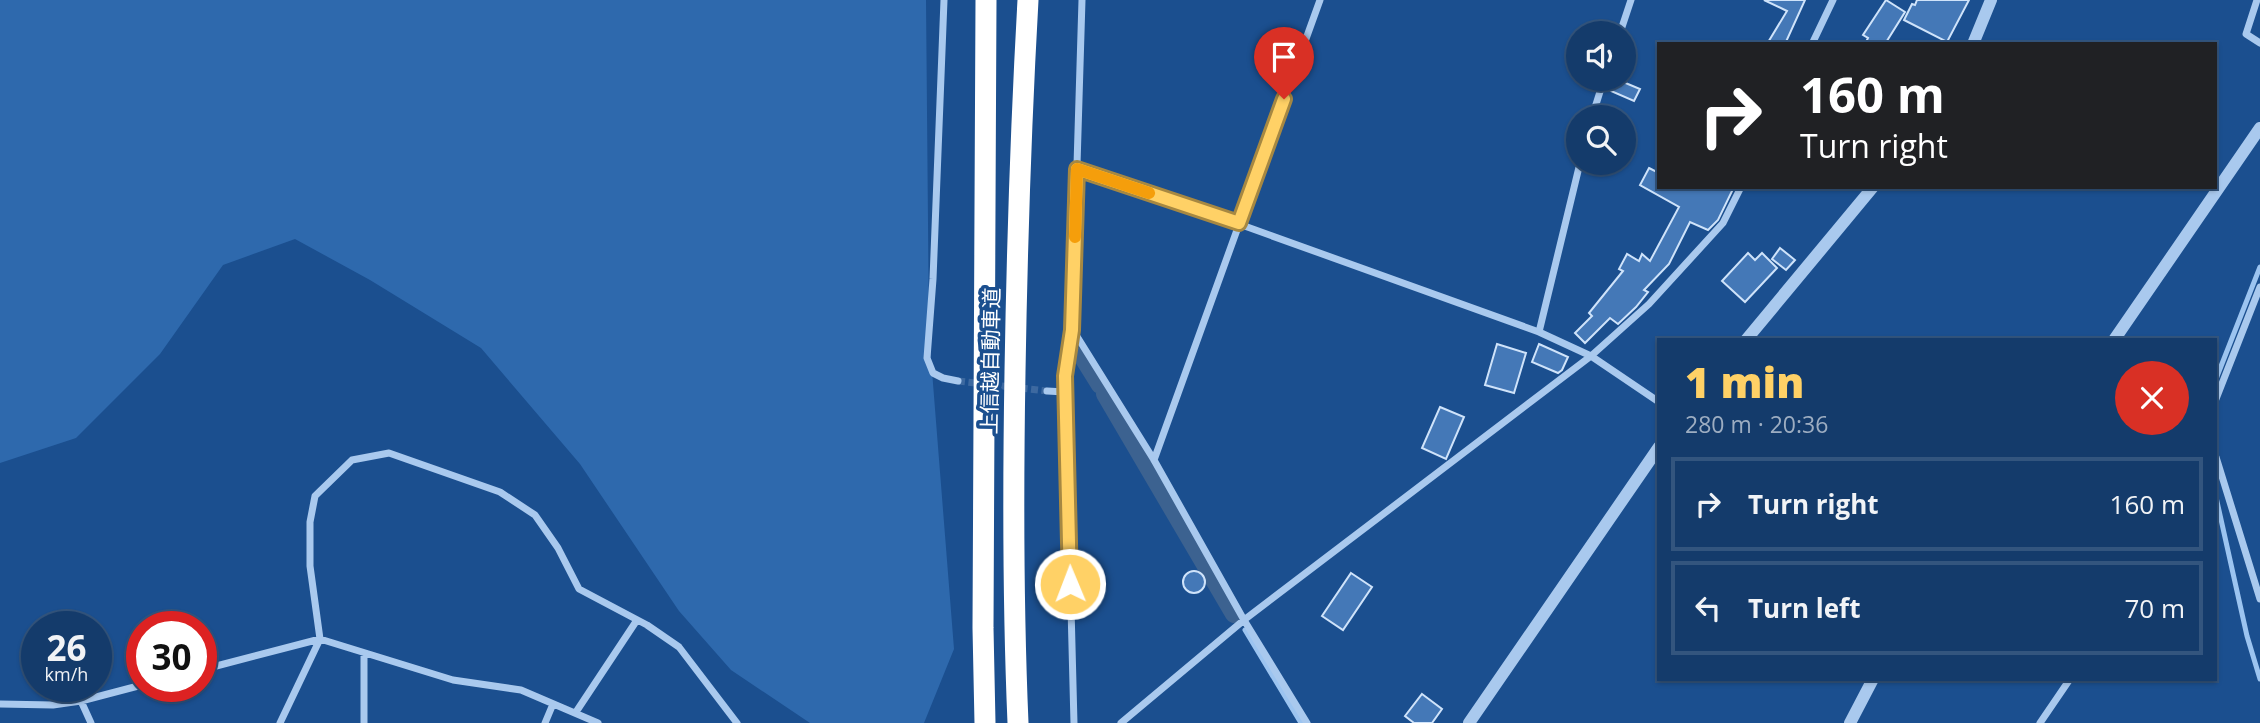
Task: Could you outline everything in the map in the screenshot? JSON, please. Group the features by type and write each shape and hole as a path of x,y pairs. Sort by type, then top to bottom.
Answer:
{"highway":[{"name":"上信越自動車道","path":"985,723 983,550 986,0"},
{"name":"上信越自動車道","path":"1018,723 1014,628 1014,440 1028,0"}],"street":[{"path":"944,0 933,279 927,358 933,373 958,381"},
{"path":"1074,723 1065,376 1072,330 1082,0"},
{"path":"1154,460 1320,0"},
{"path":"1624,21 1631,0"},
{"path":"1813,42 1833,0"},
{"path":"1974,42 1991,0"},
{"path":"2257,0 2246,34 2260,43"},
{"path":"2115,338 2260,128"},
{"path":"1077,169 1239,223 1539,332 1591,356 1657,401"},
{"path":"1539,332 1577,175"},
{"path":"1121,723 1244,620 1591,356 1649,304 1723,223 1740,189"},
{"path":"1748,338 1871,189"},
{"path":"2217,396 2260,287"},
{"path":"1072,330 1154,460 1244,620 1307,723"},
{"path":"1047,391 1065,393"},
{"path":"1469,723 1657,450"},
{"path":"280,723 320,639 310,566 310,522 314,496 352,460 389,453 500,492 535,515 558,548 579,589 637,620 679,647 737,723"},
{"path":"2218,478 2260,599"},
{"path":"576,712 637,620"},
{"path":"217,666 320,639 453,680 521,690 598,723"},
{"path":"364,654 364,723"},
{"path":"1850,723 1873,681"},
{"path":"2040,723 2069,681"},
{"path":"0,704 53,705 74,702"},
{"path":"81,702 91,723"},
{"path":"545,723 553,704"}],"shaded area":[{"path":"0,0 926,0 929,333 954,649 924,723 810,723 731,670 679,611 580,464 481,348 370,280 295,239 223,265 160,354 76,438 0,463"}],"building":[{"path":"1764,0 1805,0 1786,42 1768,42 1787,11"},
{"path":"1886,0 1905,12 1886,42 1866,42 1868,38 1863,35"},
{"path":"1917,0 1969,0 1947,42 1904,20"},
{"path":"1640,89 1634,101 1611,91"},
{"path":"1649,168 1657,172 1657,189 1733,189 1718,220 1708,230 1690,222 1669,264 1644,290 1648,292 1636,307 1618,324 1610,318 1585,343 1575,333 1592,316 1589,313 1623,271 1619,269 1627,254 1639,261 1642,254 1650,261 1679,207 1640,185"},
{"path":"1780,248 1795,260 1786,270 1772,259"},
{"path":"1748,253 1755,260 1762,253 1777,268 1745,302 1722,281"},
{"path":"1497,344 1526,353 1514,393 1485,385"},
{"path":"1539,344 1568,357 1562,370 1558,373 1532,362"},
{"path":"1440,407 1464,417 1446,459 1422,448"},
{"path":"1194,571 1204,578 1205,582 1198,592 1194,593 1184,586 1183,582 1190,572"},
{"path":"1351,573 1372,587 1343,630 1322,616"},
{"path":"1422,694 1442,709 1432,723 1414,723 1405,716"}],"waterway":[{"path":"2217,376 2260,267"},
{"path":"1082,356 1100,385"},
{"path":"1105,394 1234,614"},
{"path":"2217,501 2247,636 2260,679"},
{"path":"1245,630 1301,723"}],"tunnel":[{"path":"958,381 1047,391"}],"slow traffic":[{"path":"1075,237 1077,169 1149,193"}],"route":[{"path":"1070,584 1065,376 1072,330 1077,169 1239,223 1284,99"}]}
